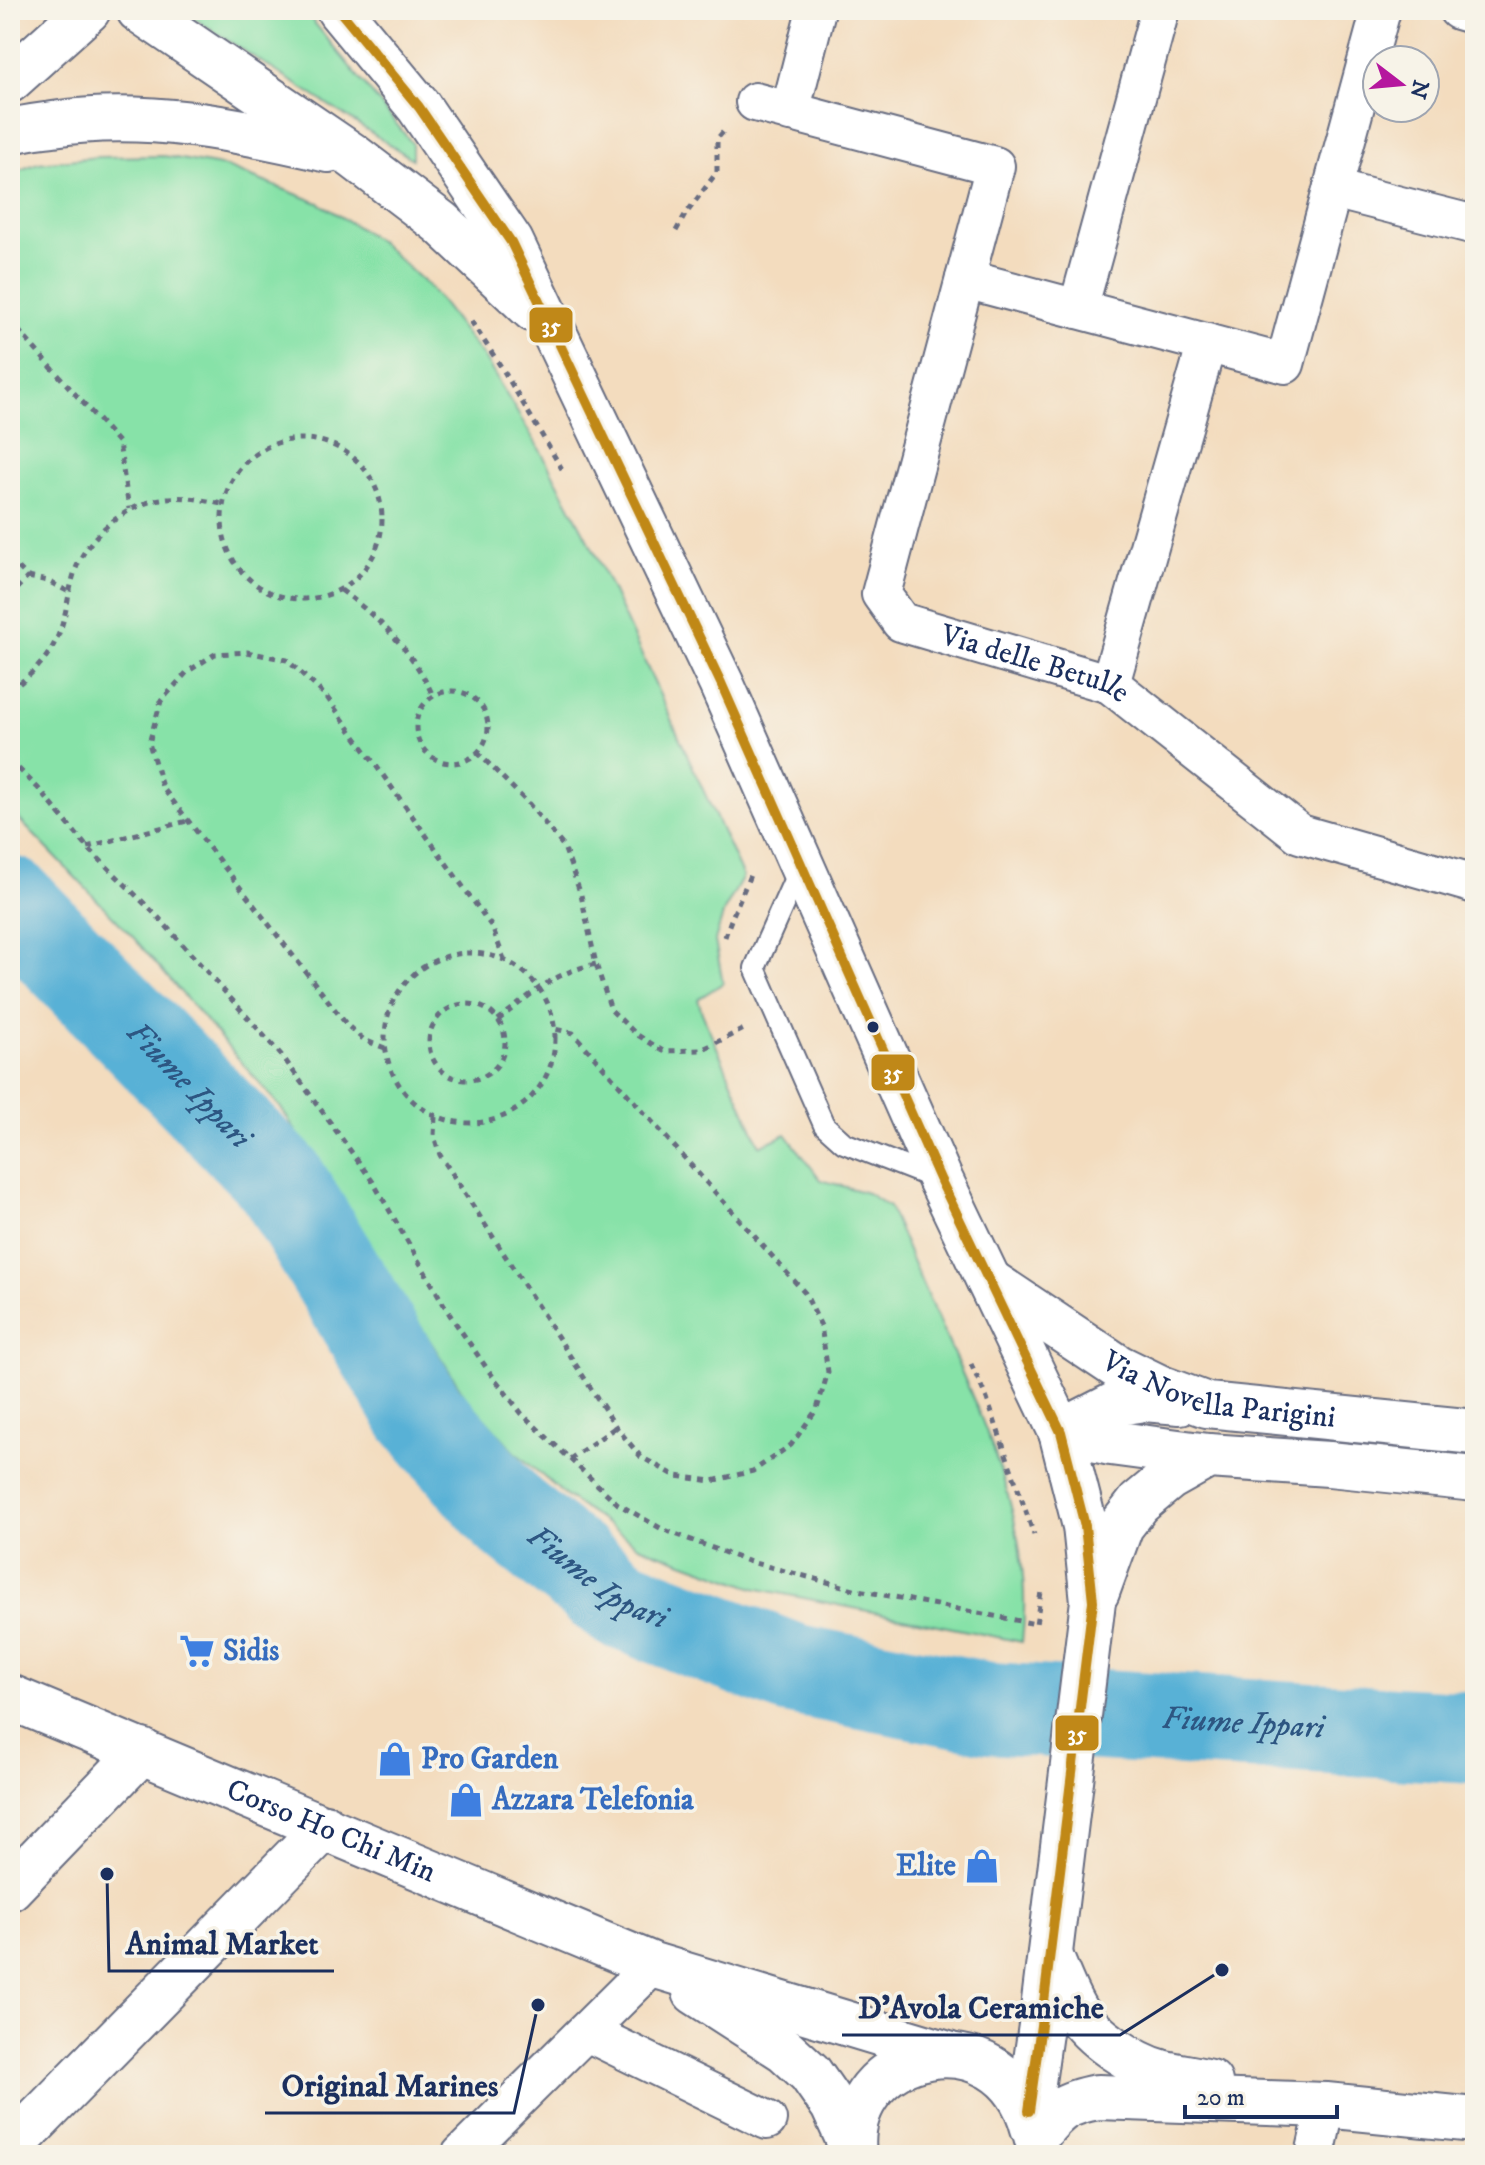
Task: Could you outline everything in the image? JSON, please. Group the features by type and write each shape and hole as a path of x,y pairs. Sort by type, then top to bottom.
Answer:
{"main road":[{"path":"10,80 88,10"},
{"path":"139,10 353,156 441,223 553,328"},
{"path":"339,10 419,107 511,242 721,683 941,1181 1061,1432 1085,1526 1093,1601 1042,2018 1007,2093"},
{"path":"10,132 79,120 125,118 272,137 353,156"},
{"name":"Via Novella Parigini","path":"987,1281 1118,1367 1161,1388 1207,1405 1475,1432"},
{"path":"1061,1432 1118,1403 1144,1399 1207,1405"},
{"name":"Via Novella Parigini","path":"1061,1432 1111,1443 1208,1456 1329,1464 1475,1479"},
{"path":"1093,1601 1121,1526 1139,1503 1169,1478 1208,1456"},
{"name":"Corso Ho Chi Min","path":"10,1697 653,1965"},
{"path":"10,1888 142,1751"},
{"path":"10,2148 325,1827"},
{"path":"1050,1955 1077,2013 1112,2048 1158,2071 1326,2105"},
{"path":"653,1965 1056,2111 1076,2101 1098,2097 1326,2105 1475,2120"},
{"path":"653,1965 785,2050 810,2073 833,2106 853,2152"},
{"path":"1007,2093 1012,2045 1042,2018"},
{"path":"853,2152 855,2125 864,2101 880,2081 900,2066 923,2057 1007,2093 1158,2071"}],"street":[{"path":"758,113 816,10"},
{"path":"1078,309 1160,10"},
{"path":"965,279 1285,364 1381,10"},
{"path":"1458,10 1475,15"},
{"name":"Via delle Betulle","path":"758,113 995,166 881,594 901,622 1110,684 1300,834 1475,884"},
{"path":"1333,189 1475,225"},
{"path":"1110,684 1207,343"},
{"path":"461,2155 653,1965"},
{"path":"587,2032 767,2120"},
{"path":"1315,2155 1326,2105"}],"lane":[{"path":"802,863 755,968 811,1097 824,1125 844,1143 941,1181"}],"path":[{"path":"676,231 717,172 717,139 758,113"},
{"path":"468,316 569,481"},
{"path":"10,321 119,443 129,509"},
{"path":"298,438 325,441 349,453 368,473 379,497 383,524 376,550 362,573 341,590 312,599 282,598 254,585 234,563 222,535 222,504 232,479 249,458 272,444 298,438"},
{"path":"10,691 39,667 54,644 65,620 76,569 87,548 108,525 129,509 161,499 180,498 222,504"},
{"path":"10,559 28,577 48,581 69,592"},
{"path":"10,595 28,577"},
{"path":"341,590 374,615 401,643 433,696"},
{"path":"385,1048 364,1040 347,1025 162,787 149,743 161,701 187,672 215,654 247,652 287,660 326,696 492,927 504,959"},
{"path":"446,691 459,691 472,696 482,705 488,732 484,745 477,752 459,762 443,762 428,754 418,740 416,724 421,708 433,696 446,691"},
{"path":"477,752 529,804 564,847 581,895 596,964 611,1010 636,1034 663,1051 701,1050 752,1025"},
{"path":"10,760 38,788 87,847 158,917 283,1057 373,1182 450,1315 488,1370 522,1414 618,1504 662,1529 747,1561 858,1590 1036,1624 1041,1591"},
{"path":"87,847 187,821"},
{"path":"725,948 731,916 752,869"},
{"path":"476,953 504,959 524,971 540,988 550,1008 555,1029 553,1058 541,1086 520,1107 494,1121 465,1124 435,1117 411,1101 394,1077 385,1048 387,1018 399,991 419,969 446,956 476,953"},
{"path":"498,1020 540,988 572,969 596,964"},
{"path":"459,1003 474,1004 487,1009 498,1020 504,1033 500,1062 474,1080 457,1080 441,1071 430,1056 428,1039 433,1022 446,1009 459,1003"},
{"path":"435,1117 434,1136 440,1155 616,1427 641,1457 676,1476 712,1481 753,1471 791,1445 817,1409 828,1372 821,1326 805,1293 573,1033 555,1029"},
{"path":"967,1357 987,1399 1035,1541"},
{"path":"570,1459 616,1427"}],"green space":[{"path":"181,10 304,10 412,143 412,159"},
{"path":"164,156 226,167 319,203 379,241 430,288 485,359 543,455 596,555 743,877 724,911 715,941 723,983 698,999 702,1013 760,1146 786,1134 821,1180 867,1193 889,1207 978,1410 1005,1485 1022,1562 1022,1642 754,1588 639,1546 567,1497 515,1452 466,1397 281,1108 133,937 10,810 10,174 38,163 98,157"}],"waterway":[{"name":"Fiume Ippari","path":"10,902 280,1180 420,1412 508,1514 620,1603 792,1669 989,1708 1475,1738"}],"transit line":[{"name":"35","path":"339,10 419,107 511,242 721,683 941,1181 1061,1432 1085,1526 1093,1601 1029,2111"}],"place":[{"name":"Sidis","path":"197,1651"},
{"name":"Pro Garden","path":"395,1759"},
{"name":"Azzara Telefonia","path":"466,1800"},
{"name":"Elite","path":"982,1866"},
{"name":"Animal Market","path":"107,1874"},
{"name":"D'Avola Ceramiche","path":"1222,1970"},
{"name":"Original Marines","path":"538,2005"}]}
